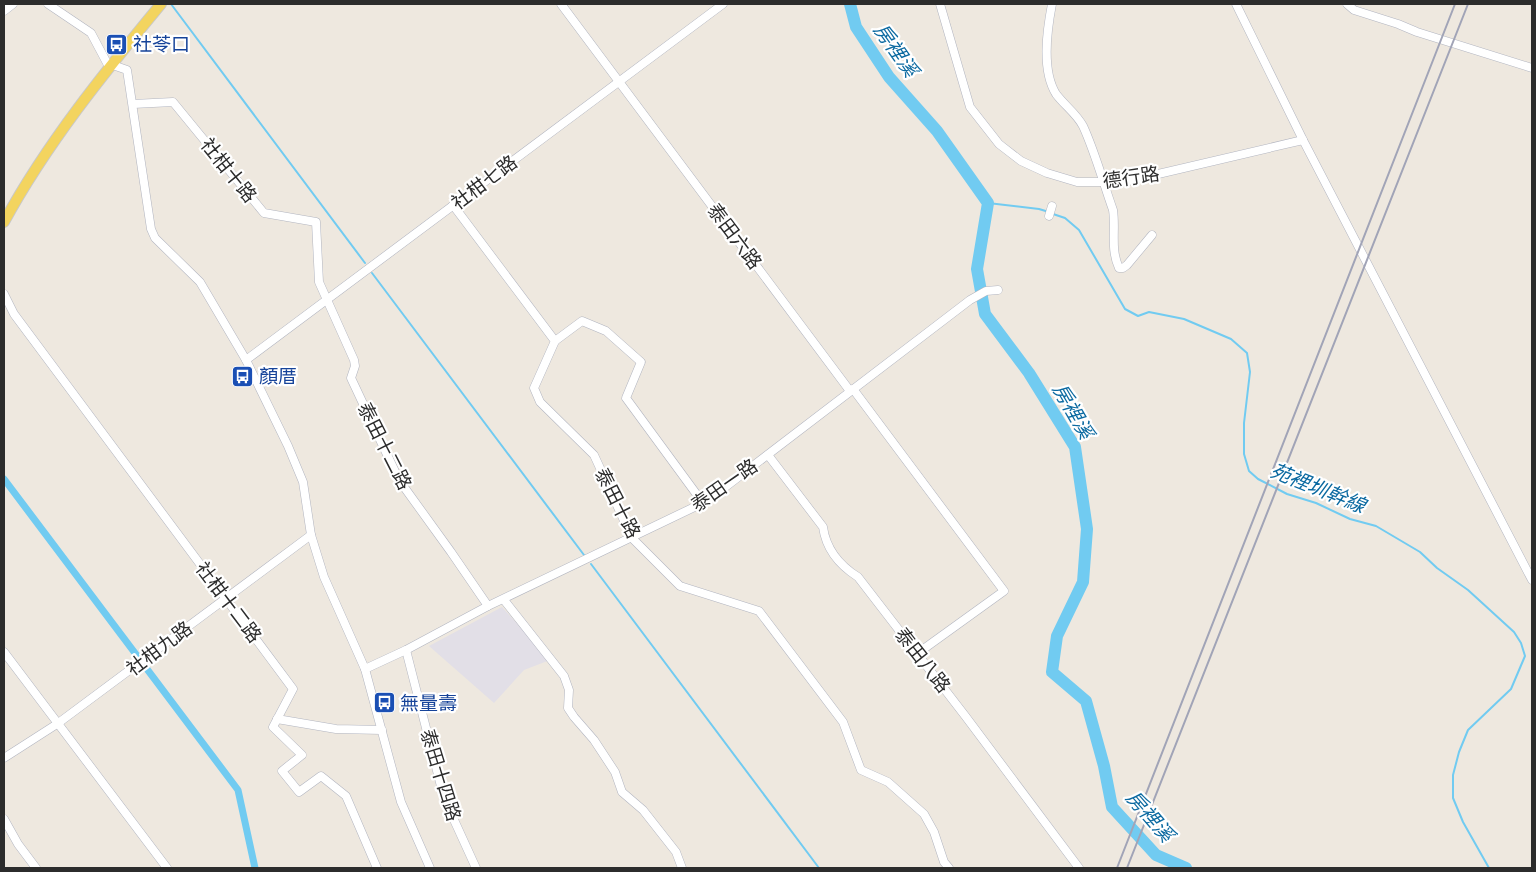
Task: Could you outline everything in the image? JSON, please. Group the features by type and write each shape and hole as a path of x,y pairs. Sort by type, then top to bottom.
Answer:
{"main road":[{"path":"4,222 62,130 111,64 161,4"}],"street":[{"path":"4,11 13,4"},
{"path":"48,4 90,33 107,63 127,70 151,230 156,238 200,282 246,360 288,446 303,482 311,535 324,577 365,669 401,802 430,868"},
{"name":"泰田六路","path":"561,4 1004,591 918,653"},
{"name":"社柑七路","path":"246,360 723,4"},
{"name":"德行路","path":"940,4 970,107 999,144 1021,161 1047,173 1077,182 1124,182 1303,140"},
{"path":"1052,4 1049,22 1047,74 1056,94 1080,121 1113,210 1114,250 1119,268 1127,264 1152,235"},
{"path":"1236,4 1303,140 1532,580"},
{"path":"1347,4 1354,10 1398,24 1416,32 1532,68"},
{"name":"社柑十路","path":"133,104 173,102 264,213 316,222 318,282 327,299"},
{"path":"453,205 555,340 582,321 606,332 641,362 626,398 703,503"},
{"path":"1049,216 1052,206"},
{"name":"泰田一路","path":"365,669 406,650 488,606 504,600 703,503 974,296 986,291 998,290"},
{"name":"社柑十二路","path":"4,294 14,314 293,688 277,719"},
{"name":"泰田十二路","path":"327,299 354,360 355,366 351,378 399,480 488,606"},
{"name":"泰田十路","path":"555,340 534,388 540,402 594,455 632,538 680,586 759,612 843,722 861,770 888,782 924,814 934,832 944,862 949,868"},
{"name":"泰田八路","path":"768,455 823,527 825,540 843,567 858,577 918,653 1079,868"},
{"name":"社柑九路","path":"4,758 57,724 311,535"},
{"path":"504,600 564,676 569,690 568,708 574,718 594,740 615,772 622,792 643,810 676,852 682,868"},
{"name":"泰田十四路","path":"406,650 444,798 476,868"},
{"path":"4,652 167,868"},
{"path":"377,868 346,796 321,776 299,792 282,771 302,755 273,727 277,719 336,729 382,730"},
{"path":"4,820 18,844 36,868"}],"shaded area":[{"path":"502,607 550,660 524,670 494,703 429,646"}],"waterway":[{"path":"171,4 365,263"},
{"name":"房裡溪","path":"850,4 856,27 889,77 937,131 988,203 977,269 985,314 1029,373 1075,447 1087,529 1083,582 1057,636 1052,672 1086,701 1104,766 1112,807 1156,855 1186,868"},
{"name":"苑裡圳幹線","path":"988,203 1039,209 1049,212"},
{"name":"苑裡圳幹線","path":"1053,214 1065,218 1079,230 1125,309 1138,316 1149,312 1184,319 1231,339 1247,353 1250,372 1244,423 1244,454 1249,471 1258,479 1287,494 1316,503 1350,519 1376,526 1420,552 1437,568 1468,590 1514,632 1521,643 1525,656 1511,689 1468,730 1459,752 1453,775 1453,798 1463,822 1489,868"},
{"path":"372,273 584,555"},
{"path":"4,479 238,790 255,868"},
{"path":"591,564 819,868"}],"railway":[{"path":"1117,868 1455,4"},
{"path":"1127,868 1468,4"}],"place":[{"name":"社苓口","path":"117,44"},
{"name":"顏厝","path":"243,376"},
{"name":"無量壽","path":"384,703"}]}
